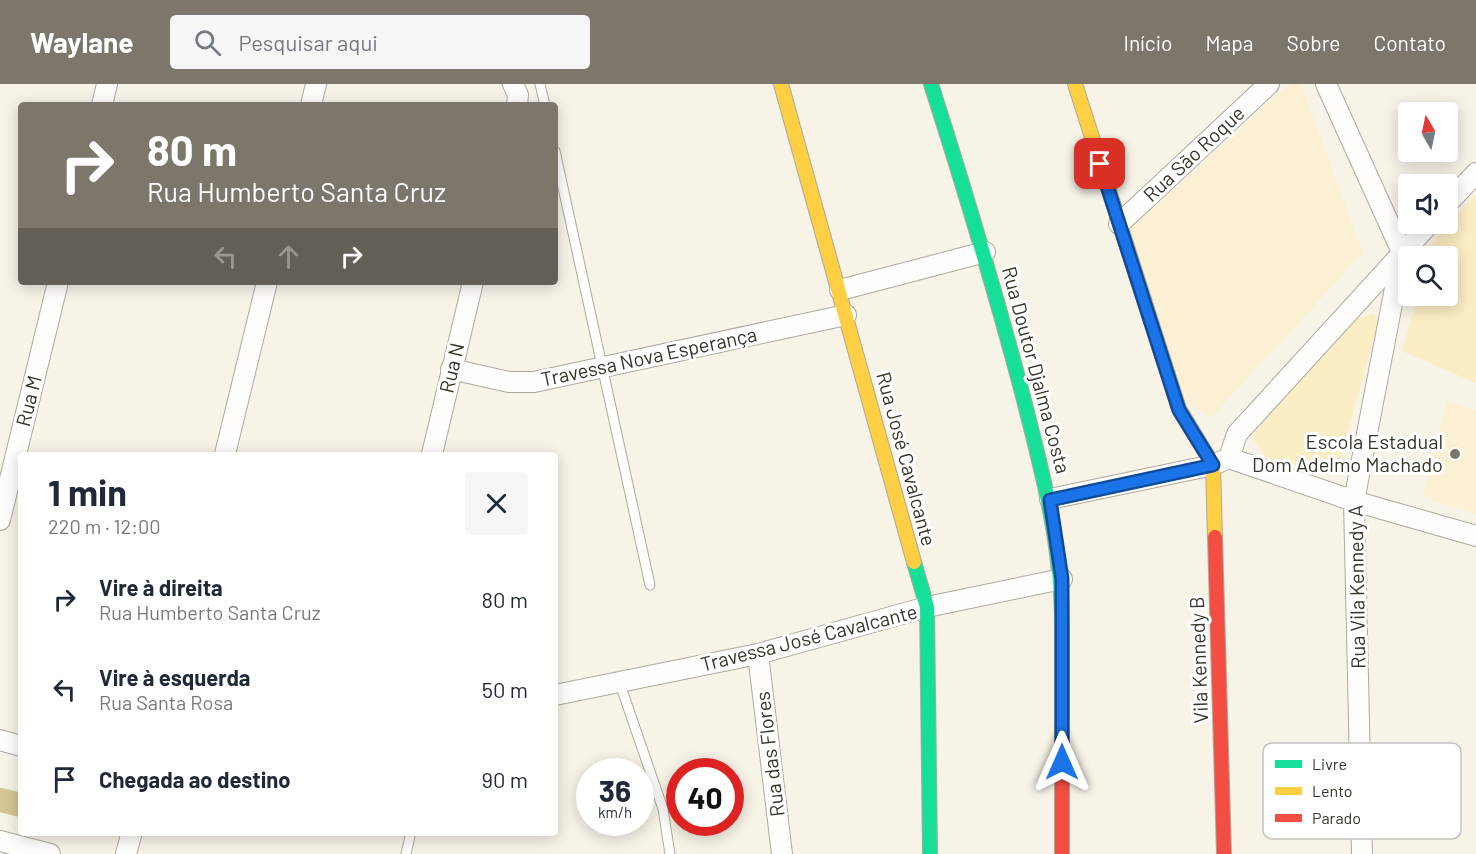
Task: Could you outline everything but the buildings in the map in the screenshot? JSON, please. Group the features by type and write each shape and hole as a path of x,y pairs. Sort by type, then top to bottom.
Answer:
{"street":[{"path":"103,102 107,84"},
{"path":"312,102 316,84"},
{"path":"513,84 518,95 517,102"},
{"name":"Rua José Cavalcante","path":"780,84 840,290 927,607 930,854"},
{"name":"Rua Doutor Djalma Costa","path":"931,84 985,252 1050,500 1062,579 1062,854"},
{"path":"1075,84 1179,410 1221,462"},
{"name":"Rua São Roque","path":"1119,224 1269,84"},
{"path":"1326,84 1399,246"},
{"path":"1458,192 1476,173"},
{"path":"1408,246 1419,234"},
{"path":"840,290 985,252"},
{"path":"1221,462 1237,434 1398,256"},
{"name":"Rua Vila Kennedy A","path":"1359,743 1354,501 1398,273"},
{"name":"Rua M","path":"0,520 57,285"},
{"path":"225,452 266,285"},
{"name":"Rua N","path":"432,452 472,285"},
{"name":"Travessa Nova Esperança","path":"451,369 509,382 534,382 604,369 846,315"},
{"path":"1050,500 1221,462 1476,536"},
{"name":"Vila Kennedy B","path":"1221,462 1224,854"},
{"name":"Travessa José Cavalcante","path":"558,694 620,684 758,654 927,607 1062,579"},
{"name":"Rua das Flores","path":"758,654 782,854"},
{"path":"0,740 18,745"},
{"path":"126,854 131,836"},
{"name":"Rua Vila Kennedy A","path":"1362,839 1362,854"},
{"path":"0,842 50,854"}],"lane":[{"path":"540,84 544,102"},
{"path":"558,164 650,585"},
{"path":"620,684 663,809 670,854"},
{"path":"406,854 410,836"}],"shaded area":[{"path":"1289,84 1301,84 1363,253 1211,418 1187,403 1129,231"},
{"path":"1476,194 1476,383 1402,351 1415,306 1458,306 1458,246 1432,246 1440,234 1458,234 1458,214"},
{"path":"1373,314 1379,320 1337,470 1328,476 1266,458 1254,440 1253,432 1358,318"},
{"name":"Escola Estadual Dom Adelmo Machado","path":"1447,401 1476,410 1476,514 1422,498"}],"waterway":[{"path":"0,800 18,804"}],"traffic: fast":[{"path":"931,84 988,272 1035,445 1054,535 1062,626"},
{"path":"914,562 927,607 930,854"}],"traffic: slow":[{"path":"781,84 914,562"},
{"path":"1075,84 1179,409 1213,465 1215,537"}],"traffic: jam":[{"path":"1215,537 1224,854"},
{"path":"1062,626 1062,854"}],"place":[{"name":"Escola Estadual Dom Adelmo Machado","path":"1455,454"}],"route":[{"path":"1062,762 1062,579 1050,500 1213,465 1179,410 1100,164"}]}
